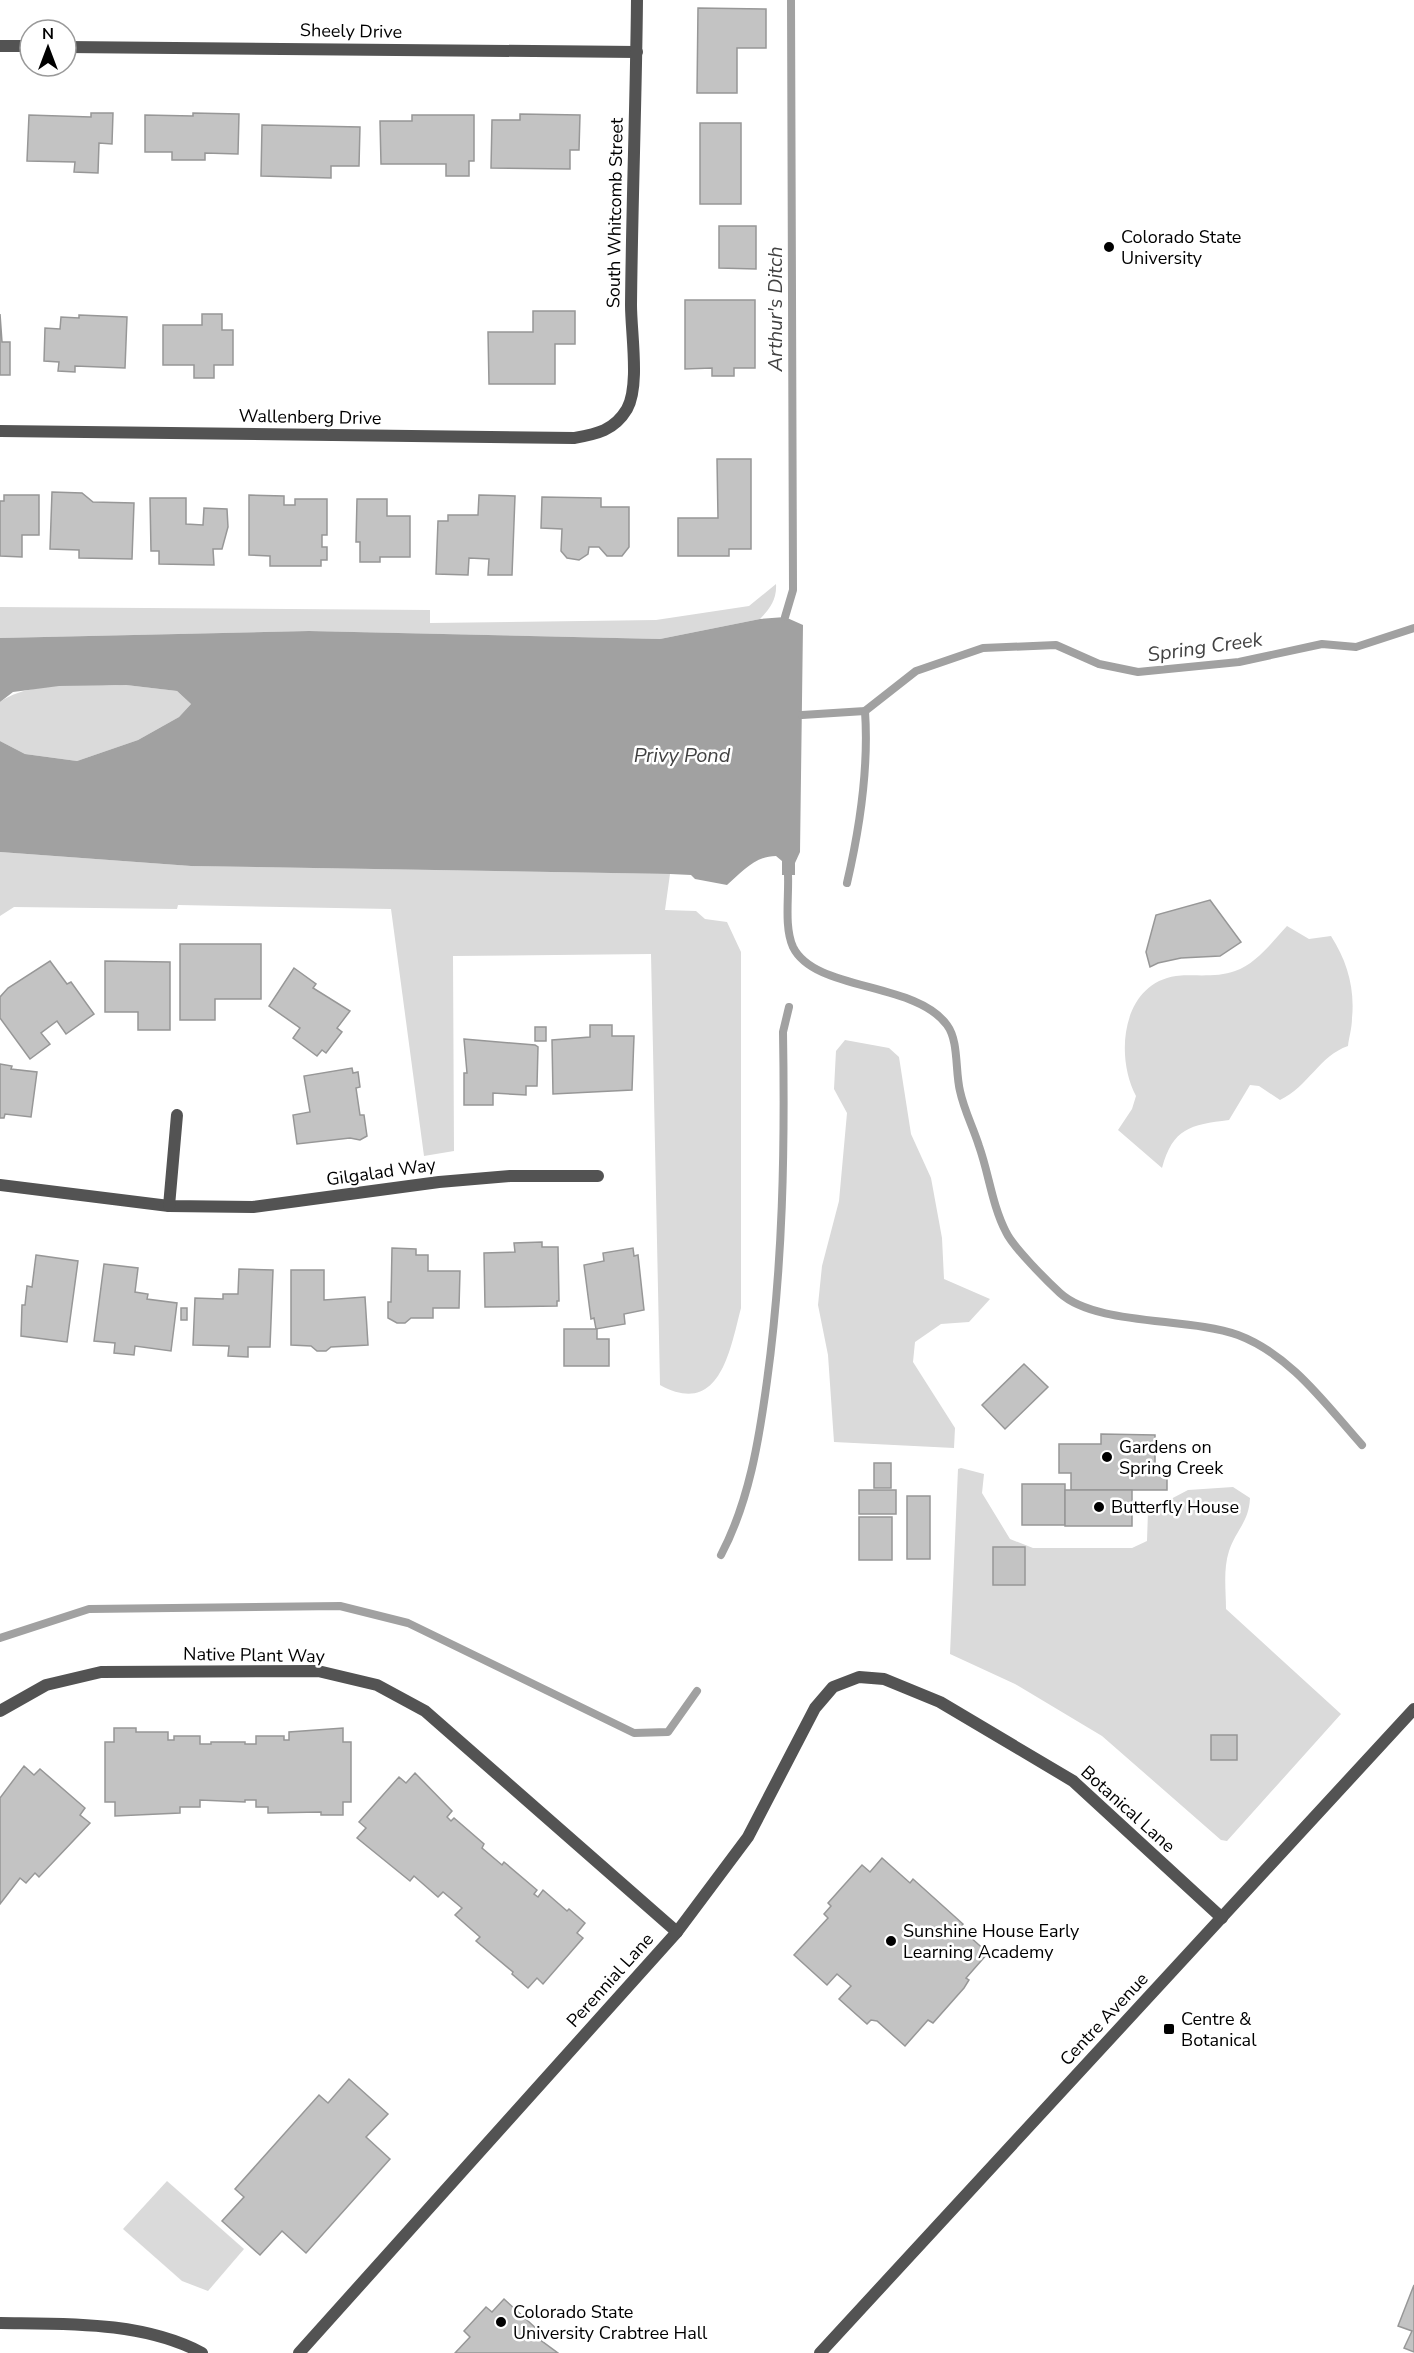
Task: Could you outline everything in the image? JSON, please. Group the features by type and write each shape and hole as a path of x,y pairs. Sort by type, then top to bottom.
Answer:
{"street":[{"name":"South Whitcomb Street","path":"616,423 628,408 633,386 631,308 637,0"},
{"path":"0,46 18,46"},
{"name":"Sheely Drive","path":"78,46 637,52"},
{"name":"Wallenberg Drive","path":"0,431 574,438 602,434 616,423"},
{"path":"169,1206 177,1115"},
{"name":"Gilgalad Way","path":"0,1185 169,1206 253,1207 439,1182 510,1176 598,1176"},
{"name":"Native Plant Way","path":"0,1711 46,1684 101,1672 318,1671 377,1684 425,1712 677,1932"},
{"name":"Perennial Lane","path":"299,2353 677,1932 748,1837 815,1708 833,1687 859,1677 884,1679 940,1702"},
{"name":"Botanical Lane","path":"940,1702 1073,1781 1222,1918"},
{"name":"Centre Avenue","path":"820,2353 1414,1709"},
{"path":"0,2323 77,2324 113,2328 158,2337 202,2353"}],"shaded area":[{"path":"776,584 772,603 760,619 660,639 309,631 0,638 0,607 430,610 430,623 656,620 749,606"},
{"path":"126,685 177,691 191,704 179,717 138,740 77,761 25,754 0,741 0,702 13,695 43,687"},
{"path":"0,852 191,866 670,874 665,910 696,911 705,919 727,922 741,952 741,1308 732,1342 719,1375 709,1386 696,1393 680,1393 660,1385 651,954 453,956 454,1151 424,1156 391,909 178,905 177,909 14,907 0,916"},
{"path":"1287,926 1309,939 1331,936 1337,945 1351,985 1353,1007 1348,1046 1329,1057 1298,1087 1280,1100 1259,1086 1250,1085 1229,1120 1194,1127 1178,1137 1166,1155 1162,1168 1118,1130 1132,1109 1136,1096 1129,1080 1125,1043 1134,1007 1144,993 1158,982 1176,976 1221,974 1243,968 1263,952"},
{"path":"845,1040 889,1048 899,1057 911,1134 931,1178 942,1238 944,1279 990,1299 969,1322 941,1324 915,1342 913,1362 955,1428 954,1448 834,1442 828,1355 818,1305 822,1266 839,1201 847,1113 834,1089 836,1051"},
{"path":"958,1469 984,1474 982,1493 1010,1539 1033,1548 1132,1548 1147,1541 1148,1511 1188,1490 1233,1487 1250,1498 1245,1520 1227,1558 1226,1609 1341,1714 1227,1841 1221,1840 1102,1736 1015,1684 950,1654"},
{"path":"167,2181 244,2249 208,2291 182,2281 123,2229"}],"water":[{"name":"Privy Pond","path":"785,617 803,625 800,852 795,863 795,875 782,875 782,861 776,856 755,862 727,885 695,879 691,875 670,874 191,866 0,852 0,741 25,754 77,761 138,740 179,717 191,704 177,691 126,685 59,686 13,692 0,702 0,638 309,631 660,639 760,619"}],"building":[{"path":"698,8 766,9 766,48 737,48 737,93 697,93"},
{"path":"91,113 113,113 112,144 99,143 98,173 74,172 75,162 27,161 29,115 91,117"},
{"path":"193,113 239,114 238,154 205,153 205,160 172,160 172,152 145,152 145,115 193,116"},
{"path":"520,114 580,115 579,150 570,150 570,169 491,168 492,120 520,120"},
{"path":"412,115 474,115 474,161 469,161 469,176 446,176 446,164 381,164 380,121 412,121"},
{"path":"700,123 741,123 741,204 700,204"},
{"path":"262,125 360,127 359,166 331,166 331,178 261,176"},
{"path":"719,226 756,226 756,269 719,268"},
{"path":"685,300 755,300 755,368 734,368 734,376 712,376 712,368 685,369"},
{"path":"533,311 575,311 575,344 555,344 555,384 489,384 488,332 533,332"},
{"path":"0,314 2,342 10,342 10,375 0,375"},
{"path":"202,314 222,314 222,330 233,330 233,365 214,365 214,378 194,378 194,365 163,365 163,325 202,325"},
{"path":"79,315 127,317 125,368 75,366 75,372 58,371 59,362 44,361 45,328 60,329 61,317 79,318"},
{"path":"717,459 751,459 751,549 729,549 729,556 678,556 678,518 718,518"},
{"path":"52,492 82,493 93,502 134,503 132,559 79,558 79,550 50,549"},
{"path":"4,495 39,495 39,535 22,535 22,557 0,556 0,501 4,501"},
{"path":"249,495 284,496 284,505 295,505 295,499 327,499 327,535 322,535 322,547 327,547 327,560 321,560 321,566 270,566 270,556 249,555"},
{"path":"479,495 515,496 512,575 488,575 489,559 469,558 468,575 436,574 438,521 448,521 448,515 478,515"},
{"path":"542,497 601,498 601,507 629,507 629,547 622,556 607,556 599,547 589,547 588,554 579,560 567,558 561,551 562,529 541,528"},
{"path":"150,498 186,498 186,524 203,525 204,508 227,509 228,527 222,549 213,549 214,565 159,564 159,551 151,551"},
{"path":"357,499 387,499 387,516 410,516 410,557 380,557 380,562 360,562 360,542 356,542"},
{"path":"1210,900 1241,942 1220,956 1181,958 1150,967 1146,952 1156,915"},
{"path":"180,944 261,944 261,999 215,999 215,1020 180,1020"},
{"path":"50,961 67,984 71,982 94,1014 66,1034 57,1021 41,1033 50,1044 30,1059 0,1018 0,997 8,988"},
{"path":"105,961 170,962 170,1030 138,1030 138,1012 105,1012"},
{"path":"294,968 316,984 313,988 350,1011 337,1028 342,1032 326,1053 322,1050 317,1056 293,1038 300,1028 269,1006"},
{"path":"590,1025 612,1025 612,1036 634,1036 632,1090 553,1094 552,1040 590,1037"},
{"path":"535,1027 546,1027 546,1041 535,1041"},
{"path":"464,1039 535,1045 538,1047 537,1086 526,1086 526,1095 493,1093 493,1105 464,1105 464,1073 467,1073"},
{"path":"0,1064 12,1066 11,1069 37,1072 31,1117 5,1114 4,1118 0,1118"},
{"path":"352,1068 353,1073 358,1072 360,1087 356,1088 360,1115 364,1115 367,1136 360,1140 350,1138 297,1144 293,1115 310,1112 304,1076"},
{"path":"542,1242 542,1247 558,1247 559,1301 557,1301 557,1306 485,1307 484,1253 515,1252 514,1243"},
{"path":"392,1248 416,1249 416,1255 428,1255 428,1271 460,1271 459,1308 433,1308 433,1318 411,1318 405,1323 397,1323 388,1318 388,1302 391,1302"},
{"path":"633,1248 634,1256 638,1255 644,1310 624,1314 625,1324 596,1329 594,1318 591,1319 584,1265 604,1261 603,1253"},
{"path":"36,1255 78,1261 67,1342 21,1336 22,1305 25,1305 27,1286 32,1287"},
{"path":"104,1264 138,1268 135,1292 148,1294 147,1299 177,1303 171,1351 135,1346 134,1355 114,1353 115,1343 94,1341"},
{"path":"239,1269 273,1270 270,1347 248,1347 248,1357 228,1356 229,1346 193,1345 195,1298 223,1299 223,1294 238,1294"},
{"path":"291,1270 324,1270 324,1300 365,1297 368,1345 331,1347 326,1351 317,1351 311,1346 291,1345"},
{"path":"181,1308 187,1308 187,1320 181,1320"},
{"path":"564,1329 597,1329 597,1339 609,1339 609,1366 564,1366"},
{"path":"1024,1364 1048,1387 1005,1429 982,1405"},
{"name":"Gardens on Spring Creek","path":"1101,1434 1155,1435 1155,1470 1167,1470 1167,1490 1071,1490 1071,1473 1059,1473 1059,1444 1101,1444"},
{"path":"874,1463 891,1463 891,1488 874,1488"},
{"path":"1022,1484 1065,1484 1065,1525 1022,1525"},
{"path":"859,1490 896,1490 896,1514 859,1514"},
{"name":"Butterfly House","path":"1065,1490 1132,1490 1132,1526 1065,1526"},
{"path":"907,1496 930,1496 930,1559 907,1559"},
{"path":"859,1517 892,1517 892,1560 859,1560"},
{"path":"993,1547 1025,1547 1025,1585 993,1585"},
{"path":"114,1728 136,1728 136,1732 168,1732 168,1740 174,1740 174,1736 200,1736 200,1744 245,1742 245,1744 256,1744 256,1736 284,1736 284,1740 289,1740 289,1732 343,1728 343,1742 351,1742 351,1802 343,1802 343,1815 321,1815 321,1812 268,1813 268,1807 256,1807 256,1800 245,1800 245,1802 200,1800 200,1807 180,1807 180,1813 115,1816 115,1802 105,1802 105,1742 114,1742"},
{"path":"1211,1735 1237,1735 1237,1760 1211,1760"},
{"path":"24,1766 34,1775 40,1769 85,1808 80,1815 90,1823 39,1877 35,1873 26,1883 20,1878 0,1904 0,1798"},
{"path":"415,1773 452,1811 447,1817 451,1821 454,1818 484,1844 482,1848 502,1865 504,1862 537,1890 534,1894 538,1897 543,1890 585,1923 577,1933 583,1938 543,1984 537,1978 528,1988 512,1974 513,1972 476,1941 480,1937 455,1915 462,1908 443,1892 438,1897 414,1876 410,1881 357,1838 366,1828 359,1822 399,1777 406,1783"},
{"name":"Sunshine House Early Learning Academy","path":"882,1858 910,1883 913,1879 963,1924 960,1928 988,1953 966,1978 969,1980 964,1988 933,2023 928,2020 905,2046 877,2021 871,2020 867,2024 839,1999 851,1986 837,1974 827,1985 794,1955 828,1918 824,1914 831,1906 828,1903 862,1865 870,1872"},
{"path":"349,2079 388,2114 366,2137 390,2159 306,2253 282,2231 260,2255 222,2221 244,2197 235,2189 319,2095 328,2103"},
{"path":"1414,2285 1414,2352 1404,2348 1412,2331 1398,2326"},
{"name":"Colorado State University Crabtree Hall","path":"504,2299 539,2331 535,2336 558,2353 455,2353 470,2337 464,2331 486,2307 492,2312"}],"waterway":[{"name":"Arthur's Ditch","path":"785,617 793,590 791,0"},
{"name":"Spring Creek","path":"802,715 865,711 916,671 983,648 1056,645 1099,664 1138,672 1239,662 1322,644 1356,647 1414,628"},
{"path":"847,883 862,798 866,754 865,711"},
{"path":"788,875 790,939 793,947 805,961 822,972 843,980 913,1001 932,1011 947,1025 953,1039 962,1098 1001,1222 1016,1246 1047,1281 1076,1304 1096,1311 1144,1320 1218,1329 1257,1344 1275,1355 1306,1382 1362,1445"},
{"path":"721,1555 739,1514 752,1470 767,1381 780,1250 784,1120 783,1032 789,1007"},
{"path":"0,1638 89,1609 340,1606 408,1623 634,1733 668,1732 697,1691"}],"place":[{"name":"Colorado State University","path":"1109,247"},
{"name":"Gardens on Spring Creek","path":"1107,1457"},
{"name":"Butterfly House","path":"1099,1507"},
{"name":"Sunshine House Early Learning Academy","path":"891,1941"},
{"name":"Centre & Botanical","path":"1169,2029"},
{"name":"Colorado State University Crabtree Hall","path":"501,2322"}]}
